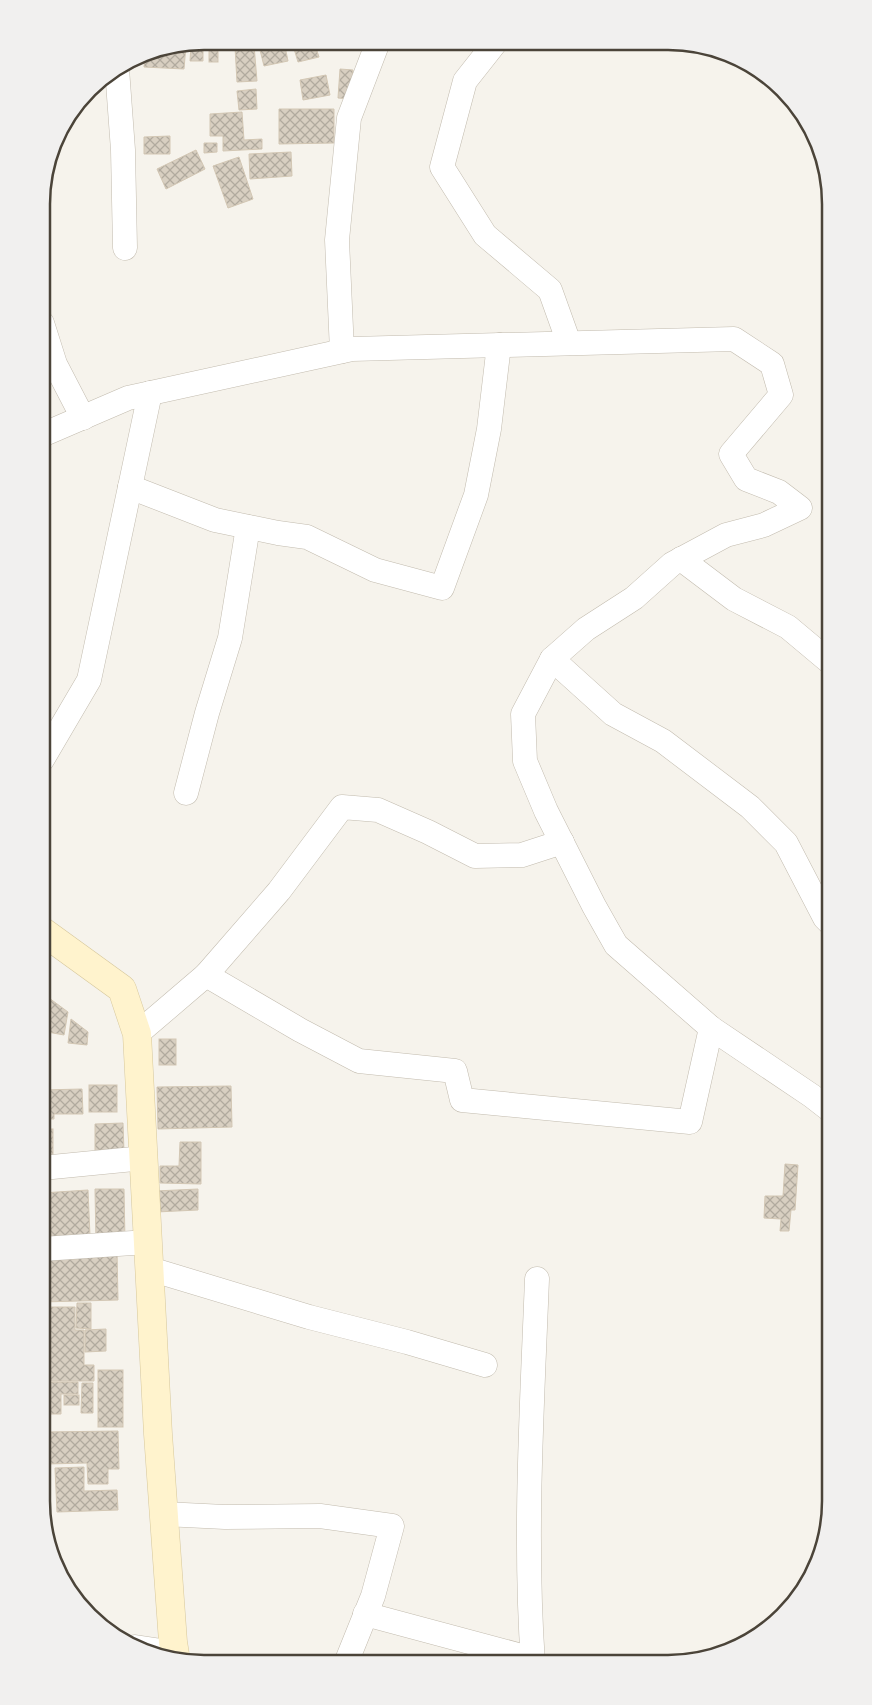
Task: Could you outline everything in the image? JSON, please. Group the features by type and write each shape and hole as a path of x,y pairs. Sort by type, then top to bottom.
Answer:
{"main road":[{"path":"50,937 122,989 137,1034 164,1514 172,1642 175,1652"}],"street":[{"path":"342,352 337,240 349,118 375,50"},
{"path":"489,50 465,81 442,167 485,235 550,290 569,343"},
{"path":"118,77 124,150 125,248"},
{"path":"50,432 128,398 352,349 734,339 772,364 781,395 731,454 746,479 778,492 800,508 764,525 726,535 672,564 634,598 586,629 552,659 523,714 525,761 546,811 616,945 711,1028 822,1104"},
{"path":"130,487 215,520 306,537 375,570 442,588 476,495 489,429 499,345"},
{"path":"50,346 56,364 83,418"},
{"path":"50,747 90,680 150,393"},
{"path":"186,793 207,713 230,638 248,527"},
{"path":"681,559 734,599 788,627 822,655"},
{"path":"552,659 613,714 663,741 750,807 786,843 822,912"},
{"path":"137,1034 206,975 279,891 342,807 378,810 428,832 475,856 522,855 562,842"},
{"path":"206,975 300,1030 360,1061 455,1072 462,1100 499,1104 690,1122 711,1028"},
{"path":"50,1167 144,1158"},
{"path":"50,1248 148,1242"},
{"path":"150,1269 309,1317 485,1364"},
{"path":"533,1655 529,1496 537,1279"},
{"path":"164,1514 225,1517 320,1516 392,1526 373,1596 349,1655"},
{"path":"365,1614 512,1655"}],"building":[{"path":"203,50 203,61 190,61 191,51"},
{"path":"209,50 218,50 218,62 209,62"},
{"path":"235,50 254,50 257,81 237,82"},
{"path":"260,50 286,50 288,61 264,66"},
{"path":"294,50 317,50 319,57 298,62"},
{"path":"185,51 184,69 144,67 145,62 164,55"},
{"path":"340,69 353,70 351,99 338,98"},
{"path":"326,75 330,95 303,100 300,80"},
{"path":"256,89 257,109 239,110 237,91"},
{"path":"279,109 334,109 334,143 279,144"},
{"path":"242,112 244,140 262,139 262,149 223,151 223,136 210,136 210,114"},
{"path":"170,136 170,154 144,154 144,137"},
{"path":"204,143 217,143 217,152 204,153"},
{"path":"196,150 205,169 166,189 157,169"},
{"path":"291,152 292,176 250,179 249,154"},
{"path":"239,157 253,199 228,208 213,166"},
{"path":"50,999 68,1012 64,1035 50,1032"},
{"path":"71,1019 88,1032 87,1045 68,1043"},
{"path":"159,1039 176,1039 176,1065 159,1065"},
{"path":"89,1085 117,1085 117,1112 89,1112"},
{"path":"231,1086 232,1127 158,1129 157,1087"},
{"path":"82,1089 83,1114 54,1114 54,1119 50,1119 50,1090"},
{"path":"123,1123 124,1152 95,1152 95,1124"},
{"path":"50,1129 53,1129 53,1158 50,1158"},
{"path":"180,1142 201,1142 201,1184 160,1183 160,1166 179,1166"},
{"path":"785,1164 798,1165 795,1210 791,1210 789,1231 780,1231 781,1219 764,1218 765,1196 783,1196"},
{"path":"95,1189 124,1189 125,1242 96,1243"},
{"path":"198,1189 198,1210 156,1212 155,1191"},
{"path":"88,1190 90,1236 50,1238 50,1192"},
{"path":"117,1251 118,1300 50,1302 50,1253"},
{"path":"77,1303 91,1303 91,1329 76,1328"},
{"path":"50,1307 75,1307 75,1330 84,1330 84,1365 94,1365 94,1381 50,1381"},
{"path":"106,1329 106,1351 85,1352 85,1330"},
{"path":"98,1370 123,1370 123,1427 98,1427"},
{"path":"50,1382 78,1382 78,1394 61,1394 61,1414 50,1414"},
{"path":"82,1383 93,1383 93,1413 81,1413"},
{"path":"64,1395 79,1395 79,1405 64,1405"},
{"path":"118,1431 119,1469 108,1469 108,1484 88,1484 87,1463 50,1464 50,1432"},
{"path":"84,1467 84,1491 117,1490 118,1510 57,1512 55,1468"}]}
